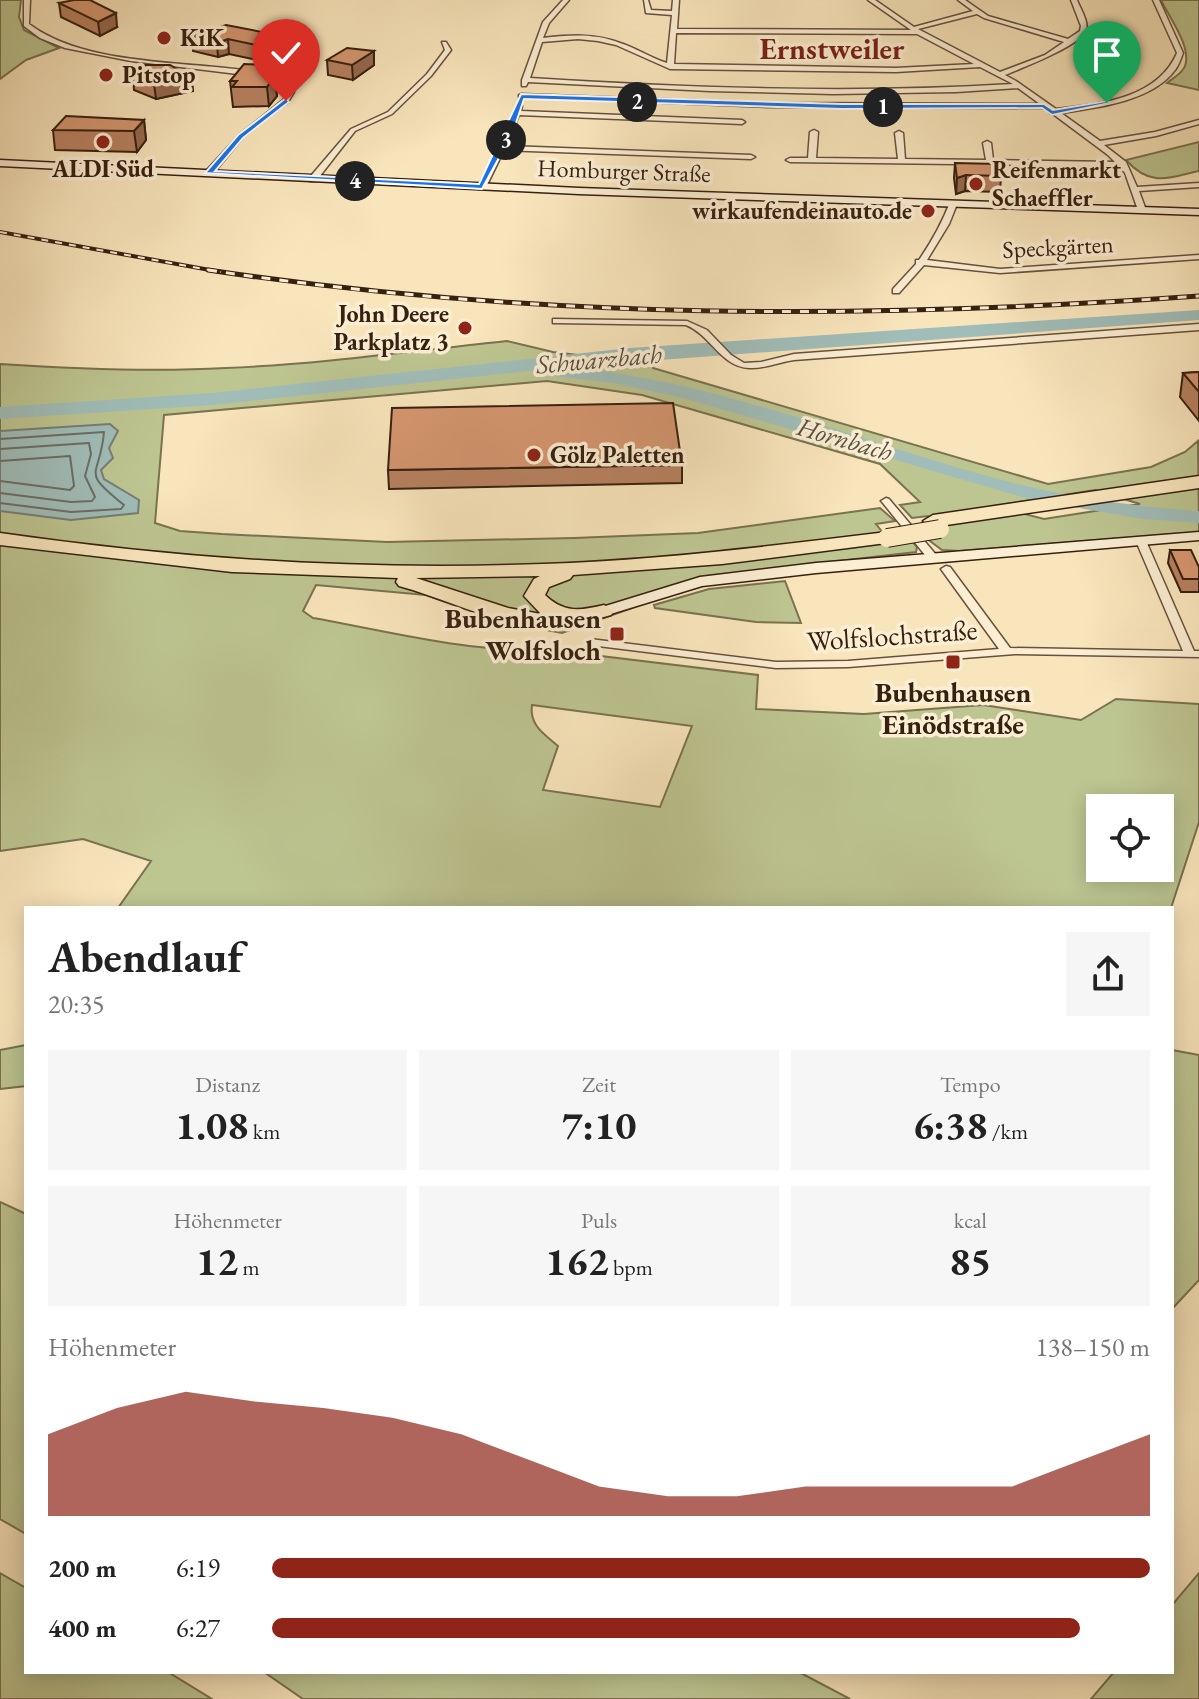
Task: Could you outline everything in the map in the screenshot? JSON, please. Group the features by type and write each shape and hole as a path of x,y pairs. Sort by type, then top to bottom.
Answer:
{"highway":[{"path":"936,525 1006,509 1199,482"},
{"path":"0,539 102,555 320,571 477,573 737,557 936,525 1199,492"},
{"path":"0,528 206,554 365,562 477,563 684,552 883,533"},
{"path":"604,611 579,615 557,613 539,603 535,591 541,583 560,575 621,566"},
{"path":"320,571 432,588 493,612 523,619 571,620 604,611"}],"main road":[{"name":"Homburger Straße","path":"0,163 482,187 1199,212"},
{"path":"604,611 700,582 933,558 1199,536"}],"street":[{"path":"27,0 26,25 38,35 56,43 97,53 251,73 288,86 291,92 286,101 241,136 209,173"},
{"path":"482,187 517,113 538,41 550,16 566,0"},
{"path":"670,67 676,0"},
{"path":"871,0 916,31 1000,74 1123,164 1142,210"},
{"path":"961,0 976,12 1071,42"},
{"path":"1000,74 1047,56 1071,42 1084,29 1074,0"},
{"path":"1052,112 1117,101 1173,72 1180,53 1156,0"},
{"path":"646,1 648,12 675,13"},
{"path":"673,31 916,31 976,12"},
{"path":"538,41 594,38 616,43 670,67 896,70 982,65"},
{"path":"313,179 353,130 390,113 429,75 448,50 444,43"},
{"path":"525,80 768,91 925,92 1018,86"},
{"path":"768,91 768,105"},
{"path":"521,96 768,105 1044,106"},
{"path":"517,113 742,122"},
{"path":"1097,144 1156,134 1199,122"},
{"path":"812,159 814,132"},
{"path":"899,133 902,161"},
{"path":"987,143 990,163"},
{"path":"502,148 751,157"},
{"path":"790,160 1123,164"},
{"path":"1133,189 1199,185"},
{"path":"896,291 906,283 946,221 953,204"},
{"name":"Speckgärten","path":"919,262 1000,271 1199,257"},
{"path":"556,321 687,323 699,326 714,338 734,362 752,366 794,357 1199,327"},
{"path":"886,501 933,558"},
{"path":"1141,541 1195,654"},
{"path":"946,569 1007,652"},
{"name":"Wolfslochstraße","path":"590,642 776,665 848,664 1007,652 1195,654"}],"green space":[{"path":"0,0 21,0 19,17 24,30 59,48 26,60 0,79"},
{"path":"1161,0 1199,0 1199,90 1167,83 1182,71 1186,58 1183,41"},
{"path":"1199,142 1199,171 1169,178 1151,177 1126,160"},
{"path":"507,341 553,352 654,364 653,368 1048,484 1151,467 1185,452 1198,441 1199,532 942,550 926,538 944,534 928,516 912,518 900,505 920,502 880,464 642,395 547,381 164,415 155,523 180,531 387,542 698,533 880,508 895,521 876,524 891,543 911,540 917,547 916,552 707,576 698,579 703,586 674,593 562,633 499,621 426,595 316,585 303,611 313,618 440,642 505,649 569,647 576,653 758,675 756,709 864,714 983,705 1081,720 1116,699 1199,704 1199,822 1172,906 119,906 151,861 83,839 0,851 0,364 198,369 296,364","holes":["1095,490 1140,504 1044,519 994,506","532,705 692,726 660,807 543,790 558,746 539,728 533,718"]},
{"path":"785,581 801,623 756,622 655,608 654,605 709,589"},
{"path":"24,1045 24,1086 0,1089 0,1050"},
{"path":"1174,1050 1199,1055 1199,1280 1174,1307"},
{"path":"0,1202 24,1213 24,1533 0,1519"},
{"path":"0,1573 24,1587 24,1674 171,1674 212,1699 0,1699"},
{"path":"1199,1573 1199,1699 1091,1699 1112,1674 1174,1674 1174,1603"},
{"path":"267,1674 803,1674 850,1699 303,1699"}],"water":[{"path":"110,424 118,431 109,448 113,458 101,470 104,479 139,500 138,513 71,520 0,511 0,431"}],"building":[{"path":"90,0 116,13 98,22 59,3"},
{"path":"226,25 298,39 275,49 228,39 217,43 192,36"},
{"path":"347,48 374,51 352,65 327,60"},
{"path":"244,64 271,65 267,70 273,70 269,76 275,76 267,87 232,87 237,81 230,81"},
{"path":"145,65 170,65 191,77 154,84 133,76"},
{"path":"66,116 144,120 134,131 53,130"},
{"path":"955,163 999,164 1001,176 966,175 957,178"},
{"path":"1199,372 1199,392 1183,373"},
{"name":"Gölz Paletten","path":"673,403 682,465 388,470 392,408"},
{"path":"1170,550 1191,550 1199,567 1199,579 1183,579"}],"waterway":[{"name":"Schwarzbach","path":"0,413 213,399 630,354 1199,315"},
{"name":"Hornbach","path":"561,372 638,382 688,393 1033,494 1143,513 1199,517"}],"railway":[{"path":"0,232 215,271"},
{"path":"208,270 215,271"},
{"path":"215,271 456,299 702,311 949,309 1199,296"},
{"path":"215,271 221,272"}],"place":[{"name":"KiK","path":"164,38"},
{"name":"Pitstop","path":"106,75"},
{"name":"ALDI Süd","path":"103,142"},
{"name":"Reifenmarkt Schaeffler","path":"976,184"},
{"name":"wirkaufendeinauto.de","path":"928,211"},
{"name":"John Deere Parkplatz 3","path":"465,328"},
{"name":"Gölz Paletten","path":"534,455"},
{"name":"Bubenhausen Wolfsloch","path":"617,634"},
{"name":"Bubenhausen Einödstraße","path":"953,662"}],"district":[{"name":"Ernstweiler","path":"832,49"}],"route":[{"path":"286,101 241,136 209,173 482,187 510,132 521,96 842,107 1044,106 1052,112 1107,103"}]}
